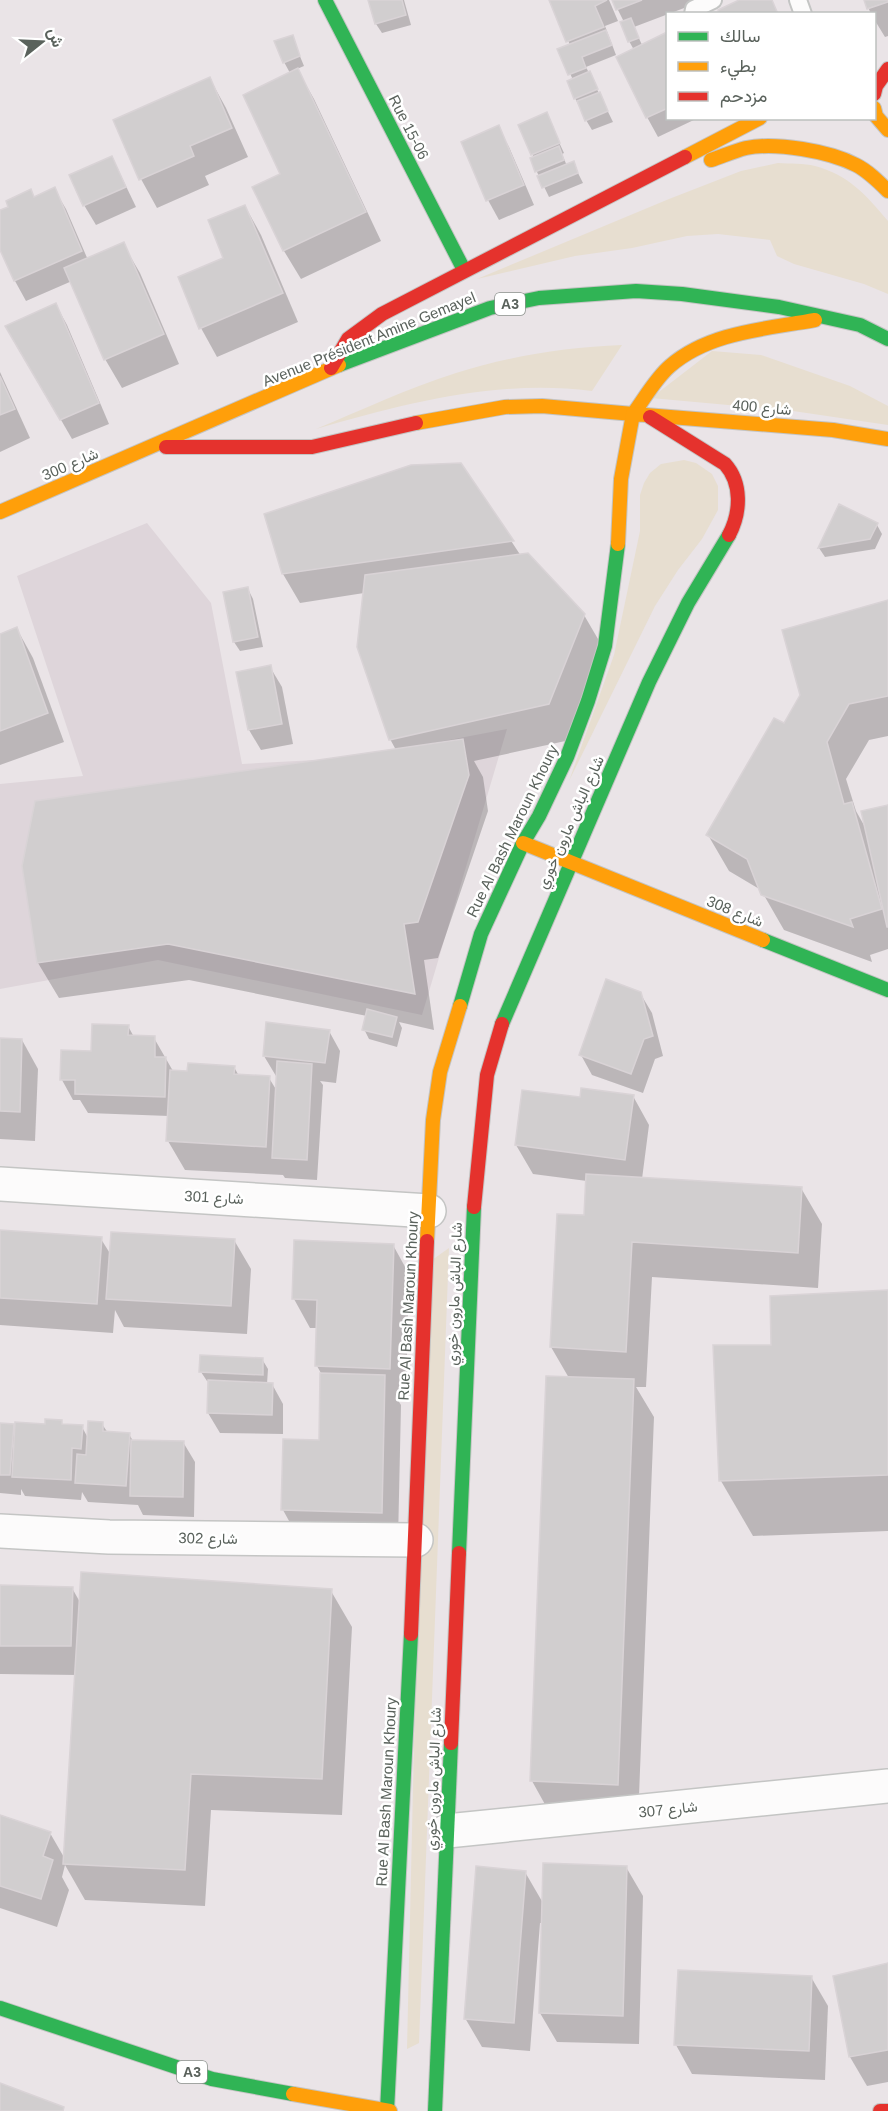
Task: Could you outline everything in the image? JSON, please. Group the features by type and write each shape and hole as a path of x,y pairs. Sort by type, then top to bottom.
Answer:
{"main road":[{"name":"Rue 15-06","path":"325,0 464,270"},
{"path":"876,86 888,69"},
{"path":"876,116 888,130"},
{"path":"331,368 348,339 382,314 616,192 741,123"},
{"path":"616,192 748,148 774,147 806,150 854,163 874,176 888,191"},
{"name":"Avenue Président Amine Gemayel","path":"152,447 331,368 490,308 539,298 636,291 682,294 779,307 830,317 860,325 888,339"},
{"path":"633,414 669,367 687,353 730,337 830,317"},
{"name":"شارع 400","path":"152,447 312,447 429,420 506,407 542,406 833,430 888,439"},
{"name":"Rue Al Bash Maroun Khoury","path":"388,2111 416,1540 421,1352 433,1120 440,1072 481,934 523,843 539,816 567,757 605,646 619,536 621,479 633,414"},
{"name":"شارع الباش مارون خوري","path":"435,2111 475,1184 487,1075 499,1031 570,862 650,682 688,603 731,532 738,502 737,485 733,473 712,454 647,415"},
{"name":"شارع 300","path":"0,512 152,447"},
{"name":"شارع 308","path":"523,843 888,990"},
{"name":"A3","path":"0,2008 212,2079 388,2111"},
{"path":"212,2079 247,2100"},
{"path":"880,2111 888,2111"}],"street":[{"name":"شارع 301","path":"0,1185 429,1210"},
{"name":"شارع 302","path":"0,1531 109,1537 416,1540"},
{"name":"شارع 307","path":"447,1831 888,1786"}],"lane":[{"path":"693,12 694,9 713,0"}],"shaded area":[{"path":"778,163 811,165 838,175 856,187 888,221 888,294 864,284 794,264 777,256 770,240 718,234 687,236 632,248 575,256 477,279 741,171"},
{"path":"622,345 592,391 522,388 487,391 418,402 316,429 420,385 476,367 538,353"},
{"path":"712,351 761,355 850,386 888,406 888,425 793,411 651,398"},
{"path":"684,460 696,463 712,474 718,486 718,510 702,539 678,570 655,606 569,781 614,655 640,531 640,495 644,483 650,473 661,464"},
{"path":"147,523 211,603 242,764 354,758 507,729 422,1015 158,960 0,989 0,784 83,776 17,576"},
{"path":"449,1248 419,2043 407,2049 425,1265"}],"building":[{"path":"368,0 402,0 406,15 375,24"},
{"path":"549,0 607,0 595,6 604,27 566,42"},
{"path":"612,0 642,0 616,10"},
{"path":"739,0 772,0 777,12 718,12 718,10"},
{"path":"864,0 888,0 888,2 867,9"},
{"path":"631,18 639,38 628,42 620,22"},
{"path":"606,30 612,45 582,57 586,68 568,75 557,49"},
{"path":"665,33 666,109 646,118 616,57"},
{"path":"293,35 300,56 283,63 274,41"},
{"path":"298,68 366,212 283,251 252,187 280,174 243,95"},
{"path":"590,71 598,89 574,99 567,81"},
{"path":"210,77 232,128 190,146 194,156 139,180 113,120"},
{"path":"600,92 608,111 585,121 577,101"},
{"path":"547,112 560,143 531,155 518,125"},
{"path":"499,125 524,185 486,201 461,142"},
{"path":"559,146 564,160 535,172 530,158"},
{"path":"112,156 126,187 83,206 69,175"},
{"path":"574,161 578,173 542,188 537,176"},
{"path":"55,187 82,251 14,281 0,250 0,210 8,207 6,201 31,189 34,197"},
{"path":"245,205 283,293 199,329 178,277 223,258 208,220"},
{"path":"124,242 164,334 104,360 64,268"},
{"path":"56,303 99,403 60,420 5,326"},
{"path":"0,376 15,409 0,415"},
{"path":"461,463 514,541 282,574 264,514 411,465"},
{"path":"839,504 878,523 870,539 818,548"},
{"path":"528,553 585,614 549,704 389,740 357,647 365,575"},
{"path":"248,587 258,637 233,642 223,592"},
{"path":"888,600 888,696 849,704 827,742 844,804 852,802 882,909 850,919 853,927 761,895 747,859 706,835 774,718 784,723 800,695 782,630"},
{"path":"17,627 48,713 0,731 0,634"},
{"path":"271,665 282,724 248,730 236,672"},
{"path":"463,739 469,775 418,922 404,924 415,994 168,944 37,963 22,866 35,801"},
{"path":"888,805 888,927 887,927 861,811"},
{"path":"606,979 641,992 653,1036 644,1039 631,1074 579,1055"},
{"path":"367,1009 397,1017 392,1037 362,1030"},
{"path":"266,1022 330,1030 325,1063 263,1056"},
{"path":"92,1024 129,1025 128,1035 155,1036 155,1057 166,1057 165,1097 75,1094 75,1080 60,1080 61,1050 91,1051"},
{"path":"0,1038 22,1039 20,1112 0,1111"},
{"path":"277,1061 312,1064 307,1160 272,1158"},
{"path":"188,1063 235,1066 234,1074 270,1076 266,1147 166,1141 170,1070 187,1071"},
{"path":"581,1088 634,1095 625,1160 515,1145 522,1090 580,1097"},
{"path":"586,1174 802,1187 798,1253 632,1242 626,1352 550,1347 557,1214 584,1215"},
{"path":"0,1230 102,1237 97,1304 0,1298"},
{"path":"111,1232 235,1239 231,1306 106,1299"},
{"path":"294,1240 394,1244 390,1369 315,1366 317,1300 292,1299"},
{"path":"888,1290 888,1475 719,1481 713,1345 771,1345 770,1296"},
{"path":"200,1355 263,1358 263,1375 199,1372"},
{"path":"320,1373 385,1375 382,1513 281,1510 283,1439 319,1440"},
{"path":"546,1376 634,1379 618,1785 530,1781"},
{"path":"208,1380 273,1383 272,1415 207,1413"},
{"path":"45,1419 62,1420 62,1424 83,1425 81,1449 72,1448 71,1480 12,1477 15,1422 45,1424"},
{"path":"88,1421 103,1422 103,1431 130,1433 126,1486 75,1483 77,1454 86,1455"},
{"path":"0,1423 14,1424 10,1475 0,1475"},
{"path":"131,1440 184,1441 183,1497 130,1496"},
{"path":"81,1572 332,1589 322,1779 191,1774 185,1870 63,1864"},
{"path":"0,1585 73,1587 71,1646 0,1646"},
{"path":"0,1815 51,1832 43,1856 53,1860 41,1899 0,1886"},
{"path":"543,1863 627,1866 623,2016 539,2013"},
{"path":"476,1866 526,1871 514,2023 464,2019"},
{"path":"888,1963 888,2050 849,2057 833,1976"},
{"path":"678,1970 812,1976 809,2051 674,2045"},
{"path":"0,2083 64,2107 63,2111 0,2111"}],"traffic: fast":[{"path":"325,0 464,270"},
{"path":"339,365 490,308 539,298 636,291 682,294 779,307 860,325 888,339"},
{"path":"502,1024 649,682 688,603 729,535"},
{"path":"460,1006 481,934 523,843 539,816 567,757 588,701 605,646 618,544"},
{"path":"763,940 888,990"},
{"path":"459,1553 474,1207"},
{"path":"387,2111 411,1634"},
{"path":"435,2111 451,1743"},
{"path":"0,2008 212,2079 293,2094"}],"traffic: slow":[{"path":"876,116 888,130"},
{"path":"685,157 756,120"},
{"path":"711,160 758,146 802,149 832,156 856,165 869,173 888,191"},
{"path":"416,423 505,407 542,406 633,414 670,366 702,346 739,334 815,320"},
{"path":"0,512 339,365"},
{"path":"618,544 621,479 633,414 833,430 888,439"},
{"path":"523,843 763,940"},
{"path":"427,1241 433,1120 440,1072 460,1006"},
{"path":"293,2094 390,2111"}],"traffic: jam":[{"path":"876,86 888,69"},
{"path":"331,368 348,339 382,314 685,157"},
{"path":"650,417 725,464 731,472 738,498 736,517 729,535"},
{"path":"166,447 312,447 416,423"},
{"path":"474,1207 487,1075 502,1024"},
{"path":"411,1634 427,1241"},
{"path":"451,1743 459,1553"},
{"path":"880,2111 888,2111"}]}
